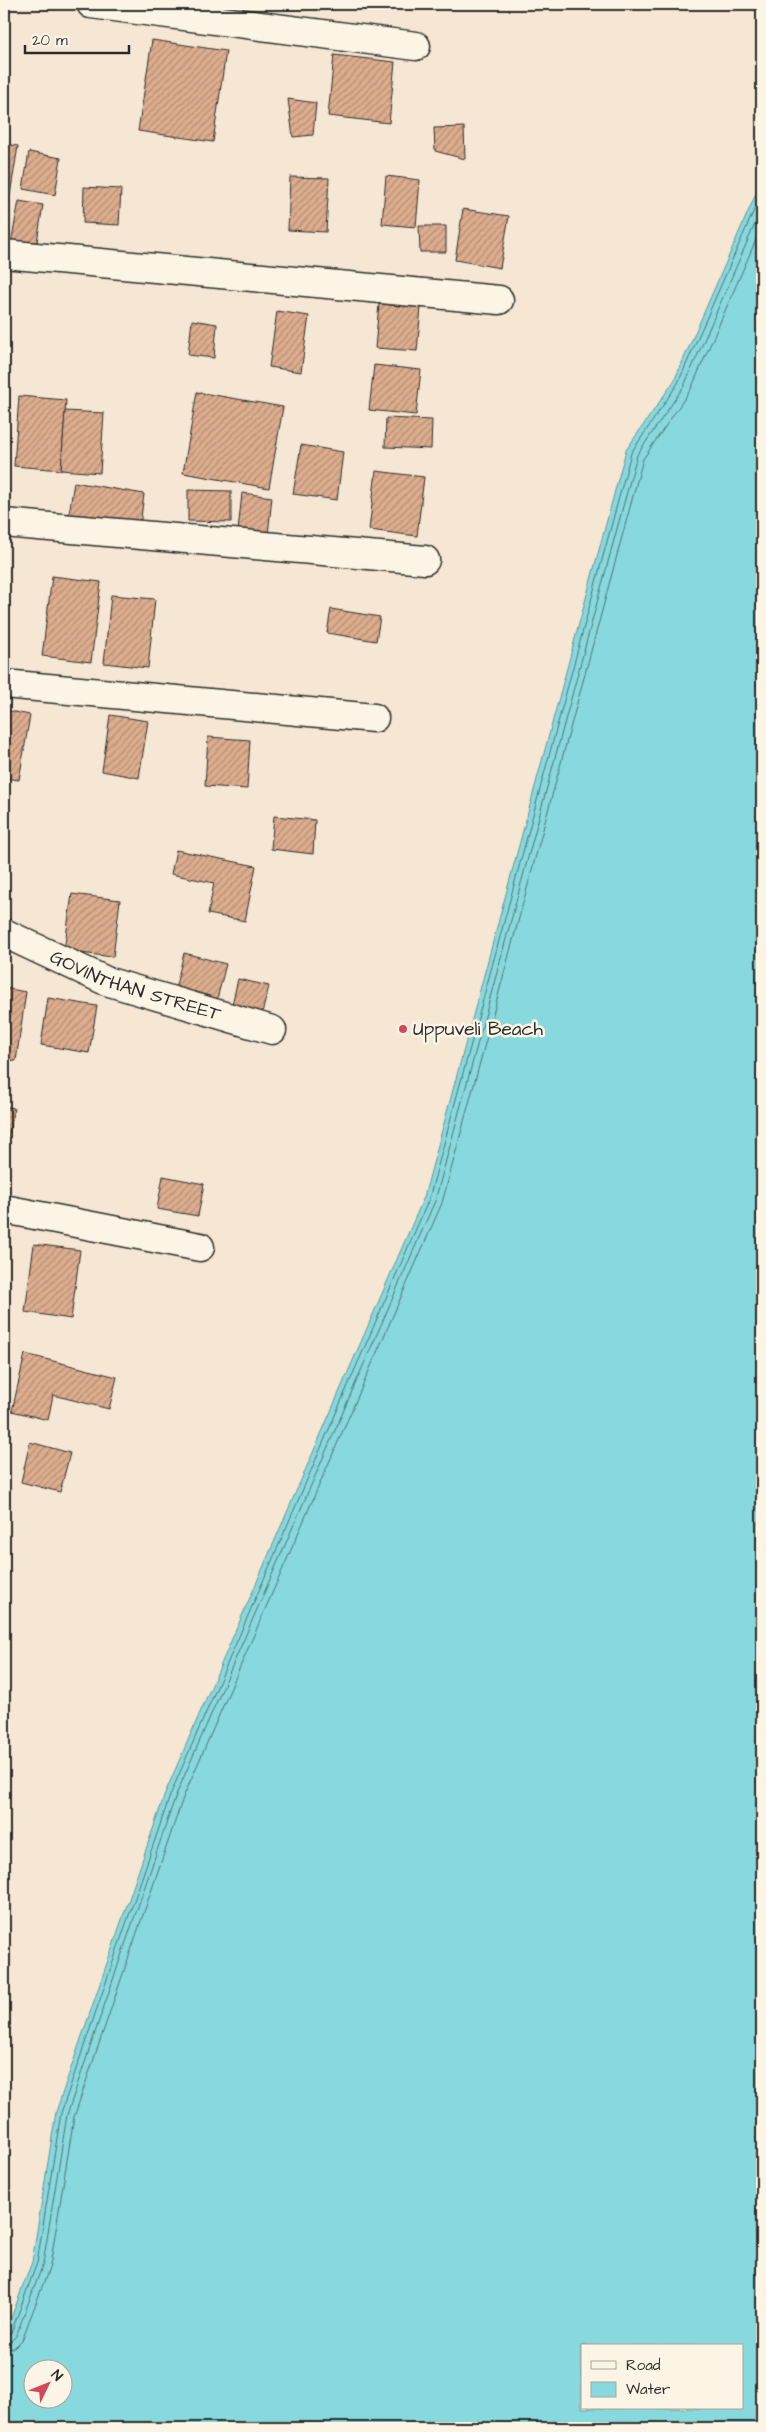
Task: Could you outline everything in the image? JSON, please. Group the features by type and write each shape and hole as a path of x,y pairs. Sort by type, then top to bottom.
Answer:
{"street":[{"path":"91,4 416,46"},
{"path":"4,254 499,300"},
{"path":"4,523 425,560"},
{"path":"4,684 374,718"},
{"name":"GOVINTHAN STREET","path":"4,933 106,981 272,1030"},
{"path":"4,1209 200,1247"}],"water":[{"path":"762,180 762,2428 4,2428 4,2337 32,2262 56,2112 166,1791 424,1197 626,450 674,381"}],"building":[{"path":"152,40 226,51 213,142 138,131"},
{"path":"334,55 395,62 389,123 328,116"},
{"path":"288,99 316,103 313,135 293,137"},
{"path":"464,127 465,159 435,151 434,128"},
{"path":"4,144 18,146 10,195 4,194"},
{"path":"29,152 61,158 55,195 23,189"},
{"path":"386,176 420,180 416,227 382,224"},
{"path":"290,177 329,178 326,232 288,230"},
{"path":"84,187 121,189 119,225 83,223"},
{"path":"19,201 43,205 37,242 11,243"},
{"path":"463,209 509,216 500,268 455,260"},
{"path":"419,226 446,226 446,252 420,252"},
{"path":"379,304 421,307 417,351 375,348"},
{"path":"277,311 309,316 301,372 269,367"},
{"path":"192,320 217,324 214,358 188,355"},
{"path":"374,365 421,370 416,415 369,410"},
{"path":"197,392 283,407 269,488 183,473"},
{"path":"19,396 66,400 61,470 14,466"},
{"path":"4,403 8,403 4,470"},
{"path":"65,411 104,413 100,473 61,470"},
{"path":"386,418 432,420 431,449 385,447"},
{"path":"301,445 343,452 337,500 293,494"},
{"path":"376,471 424,477 417,536 369,530"},
{"path":"74,482 144,494 140,526 69,514"},
{"path":"188,490 231,491 231,522 188,521"},
{"path":"242,493 272,497 268,535 238,531"},
{"path":"52,576 101,582 91,662 42,656"},
{"path":"111,595 155,599 148,668 104,663"},
{"path":"331,609 380,617 376,641 327,633"},
{"path":"4,710 30,715 19,780 4,778"},
{"path":"110,715 148,721 139,778 102,771"},
{"path":"208,737 250,740 247,789 205,786"},
{"path":"274,816 315,820 313,854 271,849"},
{"path":"176,850 256,866 245,921 208,914 214,883 171,874"},
{"path":"72,894 120,900 113,957 64,951"},
{"path":"184,953 226,964 216,1003 174,993"},
{"path":"238,979 269,986 261,1017 231,1009"},
{"path":"4,988 26,992 16,1061 4,1059"},
{"path":"48,998 97,1006 89,1053 41,1045"},
{"path":"4,1106 14,1108 4,1159"},
{"path":"163,1176 204,1184 198,1216 157,1209"},
{"path":"34,1244 80,1250 71,1319 25,1312"},
{"path":"25,1354 117,1377 109,1409 53,1395 48,1420 12,1411"},
{"path":"30,1442 70,1453 60,1492 21,1482"}],"place":[{"name":"Uppuveli Beach","path":"403,1029"}]}
